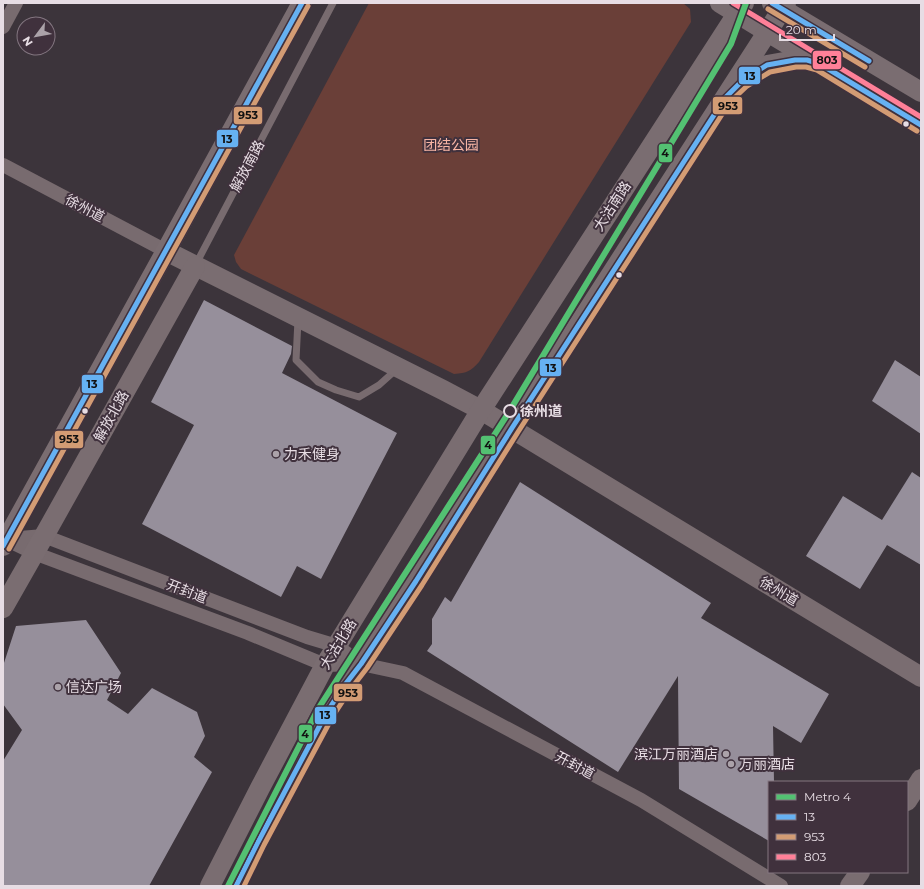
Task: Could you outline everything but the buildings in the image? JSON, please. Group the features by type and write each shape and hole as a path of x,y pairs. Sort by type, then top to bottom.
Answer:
{"main road":[{"path":"4,541 166,252 302,3"},
{"path":"720,3 740,8 767,32 921,125"},
{"path":"512,428 767,32 780,5 921,92"},
{"name":"大沽南路","path":"481,410 740,8"},
{"path":"725,98 743,80 767,66 795,60 807,60 820,64"},
{"name":"徐州道","path":"166,252 481,410 921,677"},
{"name":"解放北路","path":"3,608 194,266"},
{"name":"大沽北路","path":"210,886 325,665 481,410"},
{"name":"大沽北路","path":"236,886 327,712 416,581 512,428"},
{"path":"908,800 921,779"},
{"path":"908,801 921,790"},
{"path":"850,886 859,873"}],"street":[{"path":"3,27 16,3"},
{"name":"徐州道","path":"3,165 166,252"},
{"name":"开封道","path":"4,541 44,536 307,637 337,646 361,664"},
{"name":"开封道","path":"4,541 248,633 325,665 361,664 403,673 641,800 781,886"}],"lane":[{"name":"解放南路","path":"194,266 333,3"},
{"path":"298,318 296,360 318,382 336,390 359,397 379,385 399,368"}],"green space":[{"name":"团结公园","path":"369,3 683,3 690,9 691,22 479,362 474,368 466,372 454,374 241,269 236,262 234,255"}],"metro line":[{"name":"4","path":"228,886 318,709 509,412 731,44 746,3"}],"transit line":[{"name":"13","path":"3,546 302,3"},
{"name":"803","path":"733,3 921,117"},
{"name":"13","path":"772,3 869,61"},
{"name":"953","path":"9,549 308,6"},
{"name":"953","path":"768,9 865,67"},
{"name":"13","path":"236,886 327,712 416,581 512,428 725,98 743,80 767,65 795,60 807,60 820,64 921,125"},
{"name":"953","path":"244,886 264,845 333,716 422,585 518,432 730,102 747,86 770,72 796,67 806,67 817,70 917,131"}],"place":[{"name":"徐州道","path":"510,411"},
{"name":"力禾健身","path":"276,454"},
{"name":"信达广场","path":"58,687"},
{"name":"滨江万丽酒店","path":"726,754"},
{"name":"万丽酒店","path":"731,764"}]}
